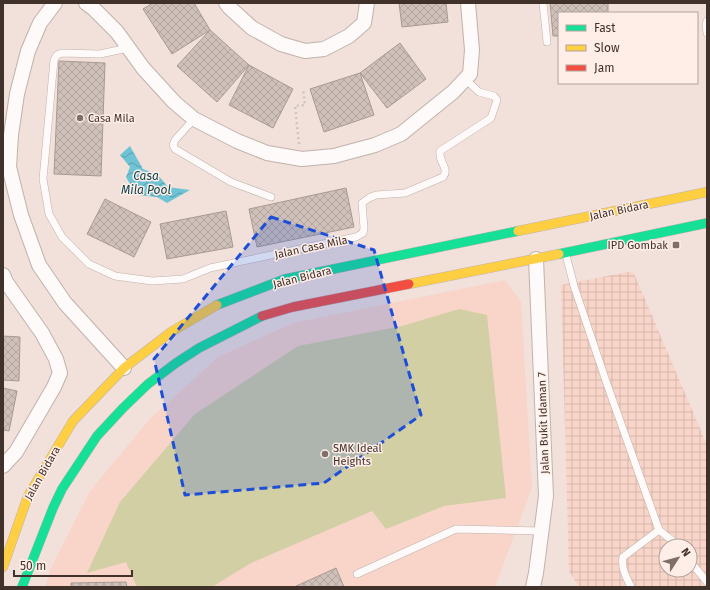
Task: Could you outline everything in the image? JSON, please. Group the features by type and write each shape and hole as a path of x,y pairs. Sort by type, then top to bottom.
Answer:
{"main road":[{"name":"Jalan Bidara","path":"3,567 28,496 73,421 124,368 171,332 214,306 285,279 707,192"},
{"path":"22,587 53,508 66,483 97,436 122,408 148,384 199,348 259,317 293,307 536,259 707,223"}],"street":[{"path":"55,3 40,23 28,51 17,94 6,167 39,265 65,303 124,368"},
{"path":"86,3 94,9 116,32 143,68 174,102 194,118 237,141 267,153 302,159 334,156 375,145 401,134 453,92 470,74 472,50 468,3"},
{"path":"226,3 252,28 281,44 305,51 324,50 349,36 364,23 367,3"},
{"name":"Jalan Bukit Idaman 7","path":"533,587 546,496 536,259"},
{"path":"3,275 6,282 42,333 56,360 60,373 54,387 16,452 3,466"}],"lane":[{"path":"543,3 547,42"},
{"path":"707,20 707,33"},
{"name":"Jalan Casa Mila","path":"128,48 100,54 62,53 57,55 54,60 43,178 49,214 62,237 89,264 115,276 152,282 183,279 210,268 356,237 363,233 362,203 376,195 405,193 443,177 446,169 439,157 440,151 491,118 497,100 494,96 480,92 465,79"},
{"path":"194,118 174,140 173,145 175,149 231,182 271,197"},
{"path":"565,253 574,286 600,365 659,530 669,538"},
{"path":"357,574 456,529 542,531"},
{"path":"631,587 624,574 622,563 623,557 659,530"},
{"path":"698,571 707,582"}],"path":[{"path":"299,144 295,106 305,105 303,89"}],"highlighted area":[{"path":"271,217 374,250 421,415 324,483 185,495 154,359"}],"shaded area":[{"path":"633,271 707,445 707,587 579,587 569,571 561,285"},
{"name":"SMK Ideal Heights","path":"505,280 521,302 532,488 495,587 45,587 51,568 90,491 149,420 218,357 293,323"},
{"name":"SMK Ideal Heights","path":"459,309 487,315 506,498 444,506 386,529 372,511 251,563 212,587 137,587 126,562 87,573 120,502 195,414 298,346 402,326"}],"water":[{"name":"Casa Mila Pool","path":"130,146 143,169 158,175 168,187 190,190 167,203 157,197 136,195 126,177 130,167 120,155"}],"building":[{"path":"153,3 194,3 210,30 172,54 143,9"},
{"path":"399,3 446,3 448,22 402,27"},
{"path":"550,3 608,3 608,12 558,12 558,36 553,36"},
{"path":"210,30 249,65 217,102 177,66"},
{"path":"400,43 426,79 387,108 360,73"},
{"name":"Casa Mila","path":"59,61 105,63 101,176 54,174"},
{"path":"249,65 293,89 273,128 229,105"},
{"path":"360,73 374,115 324,132 310,89"},
{"path":"346,188 354,227 257,247 249,209"},
{"path":"105,199 151,222 134,257 87,234"},
{"path":"226,211 233,247 167,259 160,224"},
{"path":"3,336 20,337 19,381 3,380"},
{"path":"3,388 17,391 9,431 3,430"},
{"path":"336,568 344,587 294,587"},
{"path":"126,582 127,587 71,587 71,583"}],"traffic: fast":[{"path":"559,254 707,223"},
{"path":"217,305 285,279 518,231"},
{"path":"22,587 62,489 97,436 148,384 176,363 199,348 262,316"}],"traffic: slow":[{"path":"518,231 707,192"},
{"path":"409,284 559,254"},
{"path":"3,567 28,496 73,421 124,368 171,332 217,305"}],"traffic: jam":[{"path":"262,316 293,307 409,284"}],"place":[{"name":"Casa Mila","path":"80,118"},
{"name":"IPD Gombak","path":"676,245"},
{"name":"SMK Ideal Heights","path":"325,454"}]}
